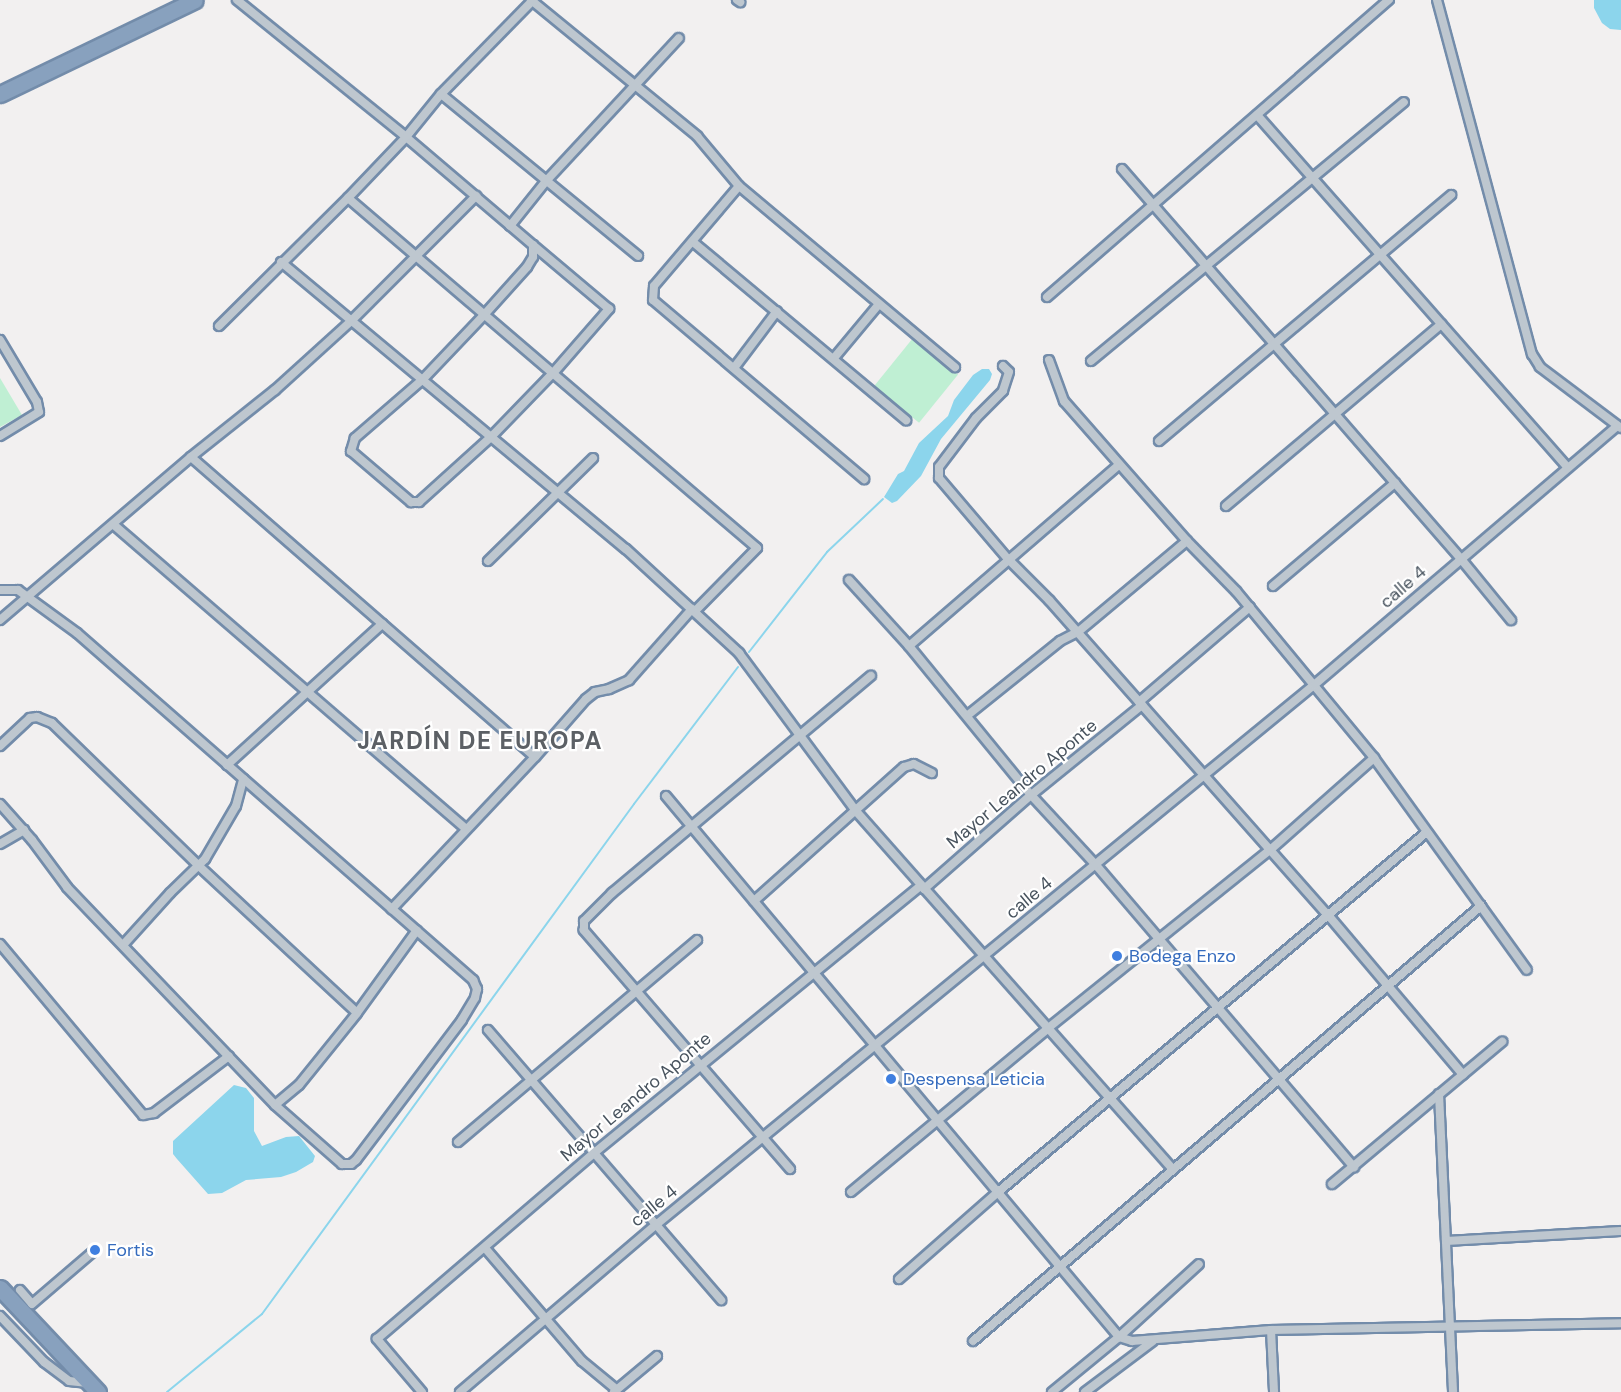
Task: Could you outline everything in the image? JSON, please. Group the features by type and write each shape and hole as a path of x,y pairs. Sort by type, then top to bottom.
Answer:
{"highway":[{"path":"0,94 195,0"},
{"path":"0,1288 94,1388"}],"street":[{"path":"237,0 244,8 406,137 609,309 554,372 492,436 419,502 411,501 351,450 355,438 422,380 484,315 527,267 533,257 533,245"},
{"path":"219,326 280,262 348,198 406,137 441,94 532,0 698,136 739,186 955,367"},
{"path":"1047,297 1389,0"},
{"path":"1437,0 1532,354 1540,367 1619,427"},
{"path":"510,226 546,181 679,38"},
{"path":"441,94 638,256"},
{"path":"1091,361 1404,102"},
{"path":"1257,115 1567,467"},
{"path":"1122,169 1461,559 1511,620"},
{"path":"739,186 654,286 653,300 864,479"},
{"path":"1159,441 1451,195"},
{"path":"0,620 191,457 275,390 351,321 476,196"},
{"path":"348,198 757,548 693,610 629,680 609,689 595,692 586,699 535,757 392,909"},
{"path":"693,242 906,420"},
{"path":"280,262 559,493 739,653 855,810 1047,1029 1111,1097 1173,1170"},
{"path":"834,358 879,304"},
{"path":"734,368 777,311"},
{"path":"1226,506 1441,324"},
{"path":"0,340 37,402 39,412 0,436"},
{"path":"1049,360 1064,401 1187,541 1250,607 1374,758 1527,970"},
{"path":"1003,366 1009,372 1003,391 976,418 939,467 939,478 1008,559 1078,632 1328,915 1463,1076"},
{"name":"calle 4","path":"460,1392 657,1224 765,1138 1314,685 1567,467 1619,427"},
{"path":"191,457 535,757"},
{"path":"488,561 593,458"},
{"path":"909,646 1119,465"},
{"path":"1273,586 1395,483"},
{"path":"114,525 466,829"},
{"path":"968,715 1060,641 1078,632 1187,541"},
{"path":"849,580 909,646 968,715 1031,795 1095,864 1354,1167"},
{"path":"0,804 24,830 67,886 275,1105 342,1164 351,1164 356,1160 462,1020 477,989 473,980 417,930 77,633 18,590 2,587"},
{"name":"Mayor Leandro Aponte","path":"422,1392 377,1340 594,1153 814,972 922,887 1141,704 1250,607"},
{"path":"227,765 382,624"},
{"path":"790,1169 584,930 584,921 612,893 800,738 871,676"},
{"path":"0,746 30,718 37,717 52,723 200,867 357,1013"},
{"path":"851,1192 1047,1029 1270,850 1374,758"},
{"path":"754,901 904,767 914,764 932,773"},
{"path":"123,945 170,893 200,867 236,806 243,779"},
{"path":"666,796 1119,1337 1132,1341 1271,1330 1621,1323"},
{"path":"0,844 24,830"},
{"path":"899,1279 998,1192 1427,832"},
{"path":"973,1341 1481,906"},
{"path":"275,1105 299,1085 357,1013 417,930"},
{"path":"458,1142 697,940"},
{"path":"0,944 143,1114 154,1113 229,1056"},
{"path":"488,1030 721,1300"},
{"path":"1332,1184 1502,1042"},
{"path":"1439,1094 1453,1392"},
{"path":"1446,1241 1621,1231"},
{"path":"485,1248 582,1360 615,1391 657,1356"},
{"path":"20,1290 32,1304 96,1250"},
{"path":"1052,1392 1119,1337 1199,1264"},
{"path":"0,1316 44,1362 69,1380 94,1388"},
{"path":"1271,1330 1274,1392"},
{"path":"1085,1392 1153,1340"}],"green space":[{"path":"913,338 958,375 919,423 874,386"},
{"path":"0,378 22,415 0,427"}],"water":[{"path":"1594,0 1621,0 1621,30 1610,29 1602,23 1594,8"},
{"path":"982,369 989,369 992,374 990,380 941,439 921,476 897,501 892,503 884,497 898,474 904,471 919,443 948,416 954,400 973,375"},
{"path":"234,1085 246,1088 254,1098 254,1131 262,1146 286,1137 299,1136 315,1156 313,1162 296,1172 281,1177 246,1180 222,1193 208,1194 173,1154 173,1141"}],"waterway":[{"path":"749,652 827,552 883,499"},
{"path":"167,1392 262,1314 634,804 738,667"}],"place":[{"name":"Bodega Enzo","path":"1117,956"},
{"name":"Despensa Leticia","path":"891,1079"},
{"name":"Fortis","path":"95,1250"}],"district":[{"name":"JARDÍN DE EUROPA","path":"480,741"}]}
